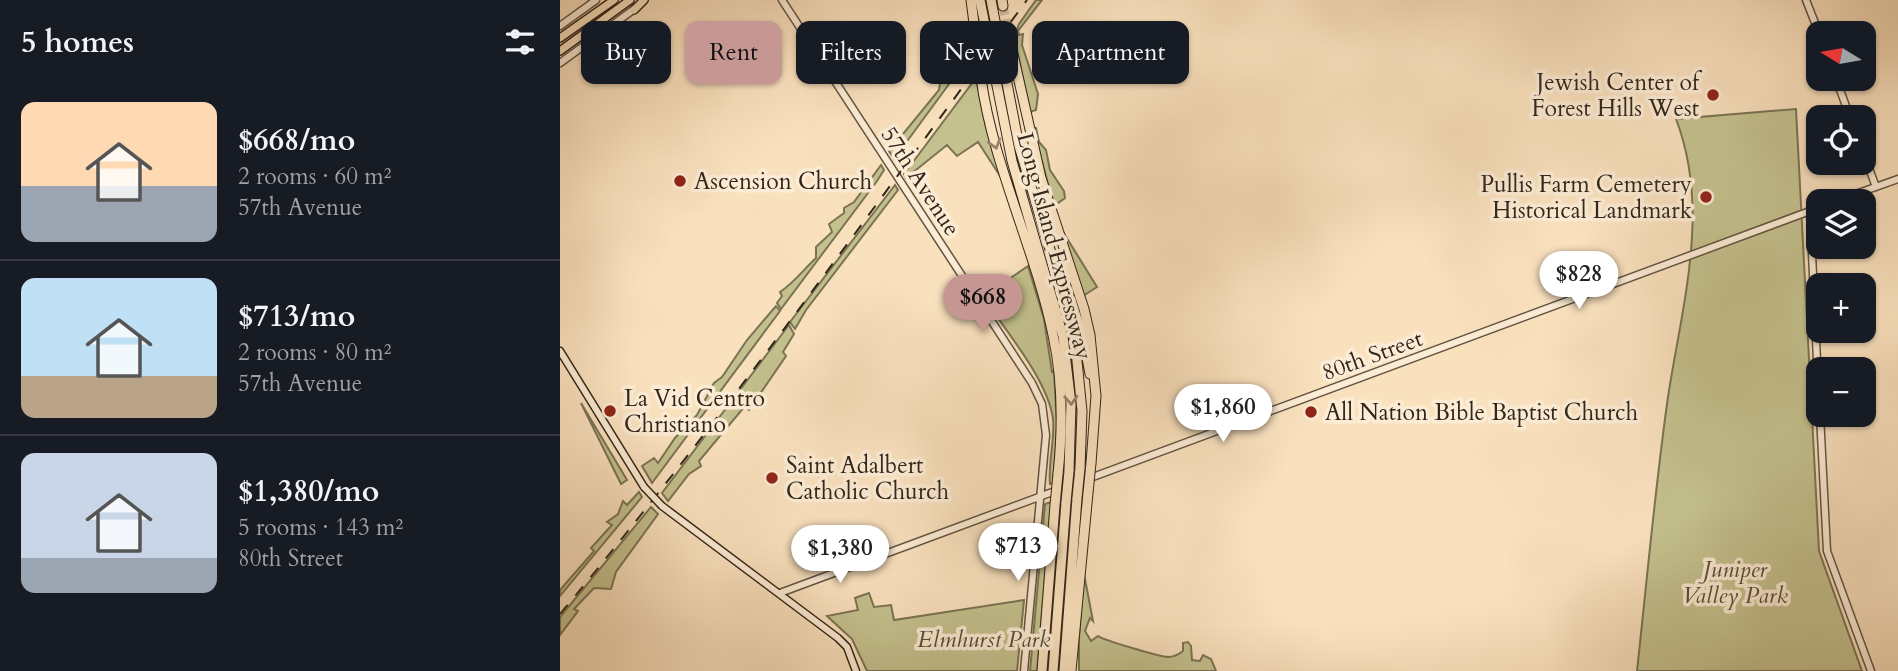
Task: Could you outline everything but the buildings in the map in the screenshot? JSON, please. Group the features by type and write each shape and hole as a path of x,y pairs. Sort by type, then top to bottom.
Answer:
{"highway":[{"path":"971,0 974,21"},
{"name":"Long Island Expressway","path":"980,0 1012,161 1063,336 1071,404 1069,471 1053,671"},
{"name":"Long Island Expressway","path":"991,0 1020,146 1067,306 1078,358 1082,411 1080,468 1063,671"},
{"path":"1018,80 1046,196 1088,326 1095,370 1095,418 1074,671"},
{"path":"982,84 992,133 1047,311 1055,344 1062,408 1042,671"},
{"path":"1052,256 1067,286 1082,335 1095,418"}],"main road":[{"path":"560,38 614,0"},
{"path":"560,51 630,0"},
{"path":"634,10 645,0"}],"street":[{"path":"560,26 596,0"},
{"name":"57th Avenue","path":"782,0 1037,393 1045,415 1024,671"},
{"path":"1806,0 1814,21"},
{"path":"560,64 634,10"},
{"path":"1872,175 1876,187"},
{"path":"1870,189 1898,179"},
{"name":"80th Street","path":"780,593 1806,212"},
{"path":"1812,259 1817,357"},
{"path":"560,351 644,487 662,506 700,537 780,593 843,643 856,671"},
{"path":"1821,427 1828,551 1871,671"}],"green space":[{"path":"1036,0 1042,0 1018,31 1019,24"},
{"path":"1018,31 1019,35 1023,34 1022,45 1032,84 1035,84 1038,94 1036,110 1030,112 1018,54"},
{"path":"940,84 949,84 894,159 889,151 939,90"},
{"path":"972,84 977,84 986,127 1002,179 978,142 957,156 947,145 906,178 904,174"},
{"name":"Juniper Valley Park","path":"1796,109 1806,343 1808,343 1809,357 1806,357 1806,427 1813,427 1819,551 1862,671 1637,671 1663,431 1686,293 1693,223 1686,153 1676,119"},
{"path":"1033,128 1036,128 1039,142 1046,150 1050,170 1064,191 1065,198 1054,206"},
{"path":"881,165 884,170 877,181 781,309 777,303 782,296 780,292 816,258 816,247 832,232 829,224 844,213 844,208 854,202"},
{"path":"895,185 898,190 806,310 795,329 790,322"},
{"path":"1060,227 1097,287 1083,296"},
{"path":"1028,266 1044,319 1052,372 1054,371 1057,427 1053,483 1050,484 1053,419 1049,404 1034,372 983,297"},
{"path":"776,306 780,311 652,483 642,466 654,458 658,463 675,438 697,415 714,383 722,377 747,340"},
{"path":"789,325 794,334 783,352 786,356 749,410 745,406 699,461 701,466 689,474 668,501 662,493"},
{"path":"581,403 627,480 621,484"},
{"path":"639,492 642,497 560,596 560,590 594,551 591,548 612,525 607,522 618,514 623,501 627,505"},
{"path":"1051,502 1037,671 1030,671 1045,504"},
{"path":"651,507 658,514 616,572 611,589 594,588 574,609 578,611 560,635 560,617"},
{"path":"1084,574 1093,621 1090,618 1085,631 1091,641 1098,636 1168,657 1183,651 1183,643 1188,642 1192,660 1200,661 1203,655 1211,659 1216,671 1079,671"},
{"name":"Elmhurst Park","path":"869,593 874,607 891,605 894,620 1024,600 1017,671 867,671 852,639 827,616 858,610 855,598"}],"tunnel":[{"path":"1003,6 1006,21"}],"railway":[{"path":"560,614 740,387 1027,0"}],"place":[{"name":"Jewish Center of Forest Hills West","path":"1713,95"},
{"name":"Ascension Church","path":"680,181"},
{"name":"Pullis Farm Cemetery Historical Landmark","path":"1706,197"},
{"name":"La Vid Centro Christiano","path":"610,411"},
{"name":"All Nation Bible Baptist Church","path":"1311,412"},
{"name":"Saint Adalbert Catholic Church","path":"772,478"}]}
